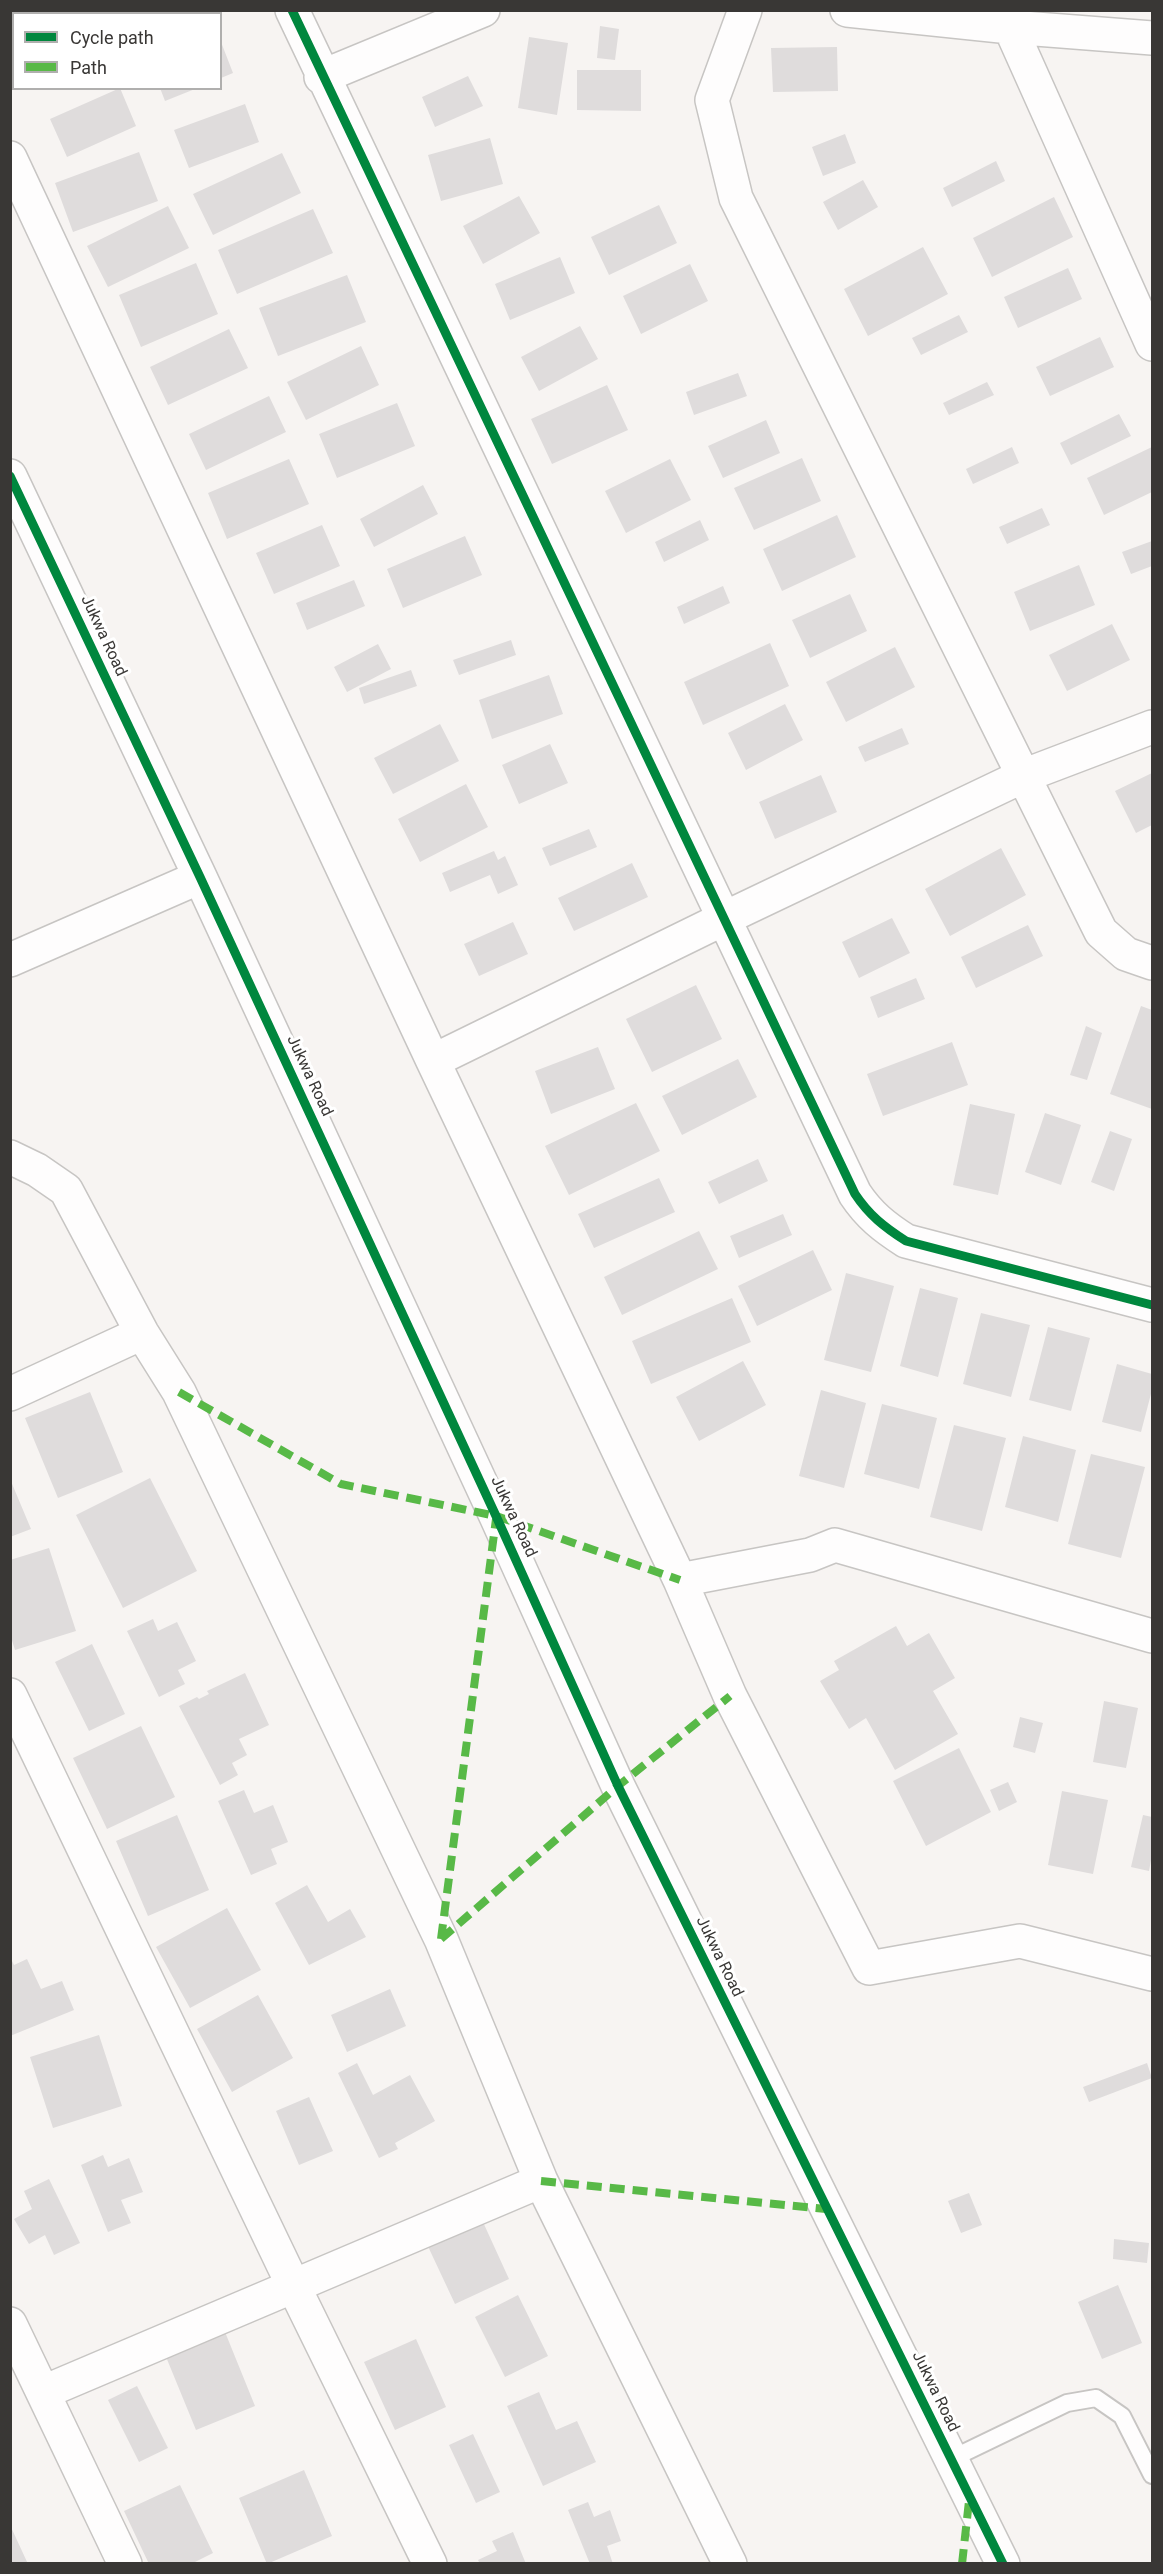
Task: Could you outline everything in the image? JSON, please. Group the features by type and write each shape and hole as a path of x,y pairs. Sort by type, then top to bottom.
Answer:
{"street":[{"path":"292,10 321,77 855,1194 868,1213 906,1241 1152,1305"},
{"path":"321,77 483,10"},
{"path":"744,10 712,100 736,198 1101,932 1126,954 1152,963"},
{"path":"847,10 1010,27 1152,38"},
{"path":"1010,27 1152,344"},
{"path":"10,158 433,1061 680,1580 730,1696 868,1968 1020,1941 1152,1974"},
{"name":"Jukwa Road","path":"10,476 200,877 496,1515 618,1786 1002,2564"},
{"path":"433,1061 1023,776 1152,727"},
{"path":"10,960 200,877"},
{"path":"10,1157 37,1170 66,1190 142,1333 179,1392 441,1939 541,2181 730,2564"},
{"path":"10,1394 142,1333"},
{"path":"680,1580 810,1555 835,1545 1152,1636"},
{"path":"10,1695 293,2285 430,2564"},
{"path":"44,2392 541,2181"},
{"path":"10,2325 125,2564"}],"lane":[{"path":"951,2459 1066,2403 1096,2398 1122,2416 1152,2475"}],"building":[{"path":"10,10 56,10 53,12 12,12 12,34 10,35"},
{"path":"124,10 180,10 181,12 124,12"},
{"path":"600,26 619,29 615,60 597,58"},
{"path":"529,37 568,43 557,115 518,108"},
{"path":"222,45 233,73 222,78"},
{"path":"837,47 838,91 773,92 771,48"},
{"path":"577,70 641,70 641,111 577,110"},
{"path":"468,76 483,106 435,127 422,97"},
{"path":"115,90 121,90 136,126 67,157 50,119"},
{"path":"161,90 192,90 165,101"},
{"path":"245,104 259,142 189,168 174,130"},
{"path":"845,134 856,163 823,176 812,147"},
{"path":"490,138 503,184 441,201 428,155"},
{"path":"139,152 158,201 73,232 55,183"},
{"path":"282,153 301,193 213,235 193,194"},
{"path":"996,161 1005,181 952,207 943,188"},
{"path":"863,180 878,207 838,230 823,202"},
{"path":"519,196 540,233 483,264 463,226"},
{"path":"1054,197 1073,237 992,277 973,238"},
{"path":"659,205 677,243 609,275 591,237"},
{"path":"168,206 189,248 108,287 87,246"},
{"path":"313,209 333,253 237,294 218,250"},
{"path":"923,247 948,294 868,336 844,289"},
{"path":"560,257 575,293 510,320 495,284"},
{"path":"196,263 218,314 141,347 119,295"},
{"path":"690,264 708,301 641,334 623,296"},
{"path":"1068,268 1082,299 1018,328 1004,297"},
{"path":"347,275 366,322 278,356 259,308"},
{"path":"959,315 968,332 921,355 912,338"},
{"path":"580,326 598,359 539,391 521,357"},
{"path":"229,329 248,368 168,405 150,367"},
{"path":"1100,337 1114,367 1050,396 1036,367"},
{"path":"361,346 379,385 306,420 287,382"},
{"path":"738,373 747,396 694,415 686,392"},
{"path":"987,382 994,395 949,415 943,403"},
{"path":"607,385 628,430 552,464 531,419"},
{"path":"269,396 286,432 206,470 189,434"},
{"path":"397,403 415,446 337,478 319,434"},
{"path":"1119,414 1131,436 1071,465 1060,443"},
{"path":"766,420 780,453 723,478 708,446"},
{"path":"1012,447 1019,463 973,484 966,469"},
{"path":"1152,447 1152,492 1104,515 1087,478"},
{"path":"802,458 821,501 754,530 734,488"},
{"path":"289,459 309,504 227,539 208,493"},
{"path":"670,459 691,500 626,533 605,491"},
{"path":"423,485 438,514 374,547 360,519"},
{"path":"1042,508 1050,525 1007,544 999,527"},
{"path":"837,515 856,557 782,591 763,549"},
{"path":"700,520 709,540 664,562 655,542"},
{"path":"322,525 340,566 274,594 256,553"},
{"path":"465,536 482,575 403,608 387,569"},
{"path":"1152,541 1152,566 1131,574 1122,552"},
{"path":"1079,565 1095,605 1030,631 1014,592"},
{"path":"354,580 365,606 307,630 296,603"},
{"path":"723,586 730,603 684,624 677,607"},
{"path":"850,594 867,631 810,658 792,620"},
{"path":"1112,624 1130,660 1067,691 1049,655"},
{"path":"511,640 516,655 459,675 453,660"},
{"path":"770,643 789,686 703,725 684,682"},
{"path":"378,644 391,669 347,692 334,667"},
{"path":"895,647 915,687 846,722 826,682"},
{"path":"411,670 417,686 364,704 359,688"},
{"path":"549,675 563,714 492,739 479,700"},
{"path":"785,704 803,740 746,770 728,733"},
{"path":"440,724 459,761 393,794 374,758"},
{"path":"902,728 909,744 865,762 858,747"},
{"path":"550,744 568,783 519,804 502,765"},
{"path":"1152,773 1152,825 1136,833 1115,791"},
{"path":"821,775 837,812 775,839 759,802"},
{"path":"466,784 488,827 420,862 398,819"},
{"path":"589,829 597,847 550,866 542,848"},
{"path":"1001,848 1026,895 950,936 925,889"},
{"path":"494,851 498,860 505,856 518,885 498,894 490,875 450,892 442,873"},
{"path":"632,863 648,897 574,931 558,898"},
{"path":"892,918 910,953 859,978 842,942"},
{"path":"513,922 528,954 479,976 464,944"},
{"path":"1028,925 1043,956 976,988 961,957"},
{"path":"916,978 925,999 878,1018 870,997"},
{"path":"696,985 722,1039 652,1072 626,1019"},
{"path":"1141,1006 1152,1010 1152,1109 1110,1094"},
{"path":"1086,1026 1102,1033 1087,1080 1070,1075"},
{"path":"952,1042 968,1085 883,1116 867,1074"},
{"path":"598,1047 615,1089 551,1114 535,1071"},
{"path":"738,1059 757,1097 682,1135 662,1096"},
{"path":"636,1103 660,1151 569,1195 545,1146"},
{"path":"970,1104 1015,1114 998,1195 953,1185"},
{"path":"1045,1113 1081,1125 1061,1185 1025,1172"},
{"path":"1110,1131 1132,1139 1114,1191 1091,1182"},
{"path":"758,1159 768,1181 719,1204 708,1182"},
{"path":"659,1178 675,1212 594,1248 578,1214"},
{"path":"783,1214 792,1235 739,1258 730,1236"},
{"path":"699,1231 718,1269 622,1315 604,1277"},
{"path":"813,1250 832,1290 757,1326 738,1286"},
{"path":"846,1273 894,1286 871,1372 824,1360"},
{"path":"920,1288 958,1298 938,1377 900,1366"},
{"path":"732,1298 751,1342 651,1384 632,1341"},
{"path":"981,1313 1030,1325 1011,1397 963,1384"},
{"path":"1048,1327 1090,1338 1071,1411 1029,1400"},
{"path":"743,1361 766,1405 699,1441 676,1397"},
{"path":"1117,1364 1152,1374 1152,1390 1141,1432 1102,1422"},
{"path":"821,1390 866,1403 844,1488 799,1476"},
{"path":"90,1392 123,1472 58,1498 25,1418"},
{"path":"882,1404 937,1418 919,1489 864,1474"},
{"path":"954,1425 1006,1438 982,1531 930,1517"},
{"path":"1023,1436 1076,1450 1058,1522 1005,1507"},
{"path":"1091,1454 1145,1467 1121,1558 1068,1544"},
{"path":"150,1478 197,1571 123,1608 76,1515"},
{"path":"10,1479 31,1529 10,1537"},
{"path":"49,1548 76,1631 15,1650 10,1634 10,1560"},
{"path":"153,1619 158,1631 177,1622 196,1661 178,1670 185,1684 159,1697 127,1631"},
{"path":"896,1626 907,1646 929,1633 955,1678 933,1691 958,1734 895,1770 866,1718 849,1729 820,1681 839,1670 834,1661"},
{"path":"92,1644 125,1714 89,1731 55,1662"},
{"path":"245,1673 269,1725 239,1739 247,1755 232,1763 238,1775 220,1785 179,1706 209,1694 207,1691"},
{"path":"1104,1701 1138,1708 1126,1768 1093,1762"},
{"path":"1020,1717 1043,1723 1035,1753 1013,1747"},
{"path":"141,1726 175,1797 107,1829 73,1758"},
{"path":"959,1748 991,1812 926,1846 893,1781"},
{"path":"1008,1782 1017,1802 999,1811 990,1790"},
{"path":"244,1790 254,1813 273,1805 288,1842 271,1849 277,1864 251,1875 218,1801"},
{"path":"1062,1791 1108,1800 1093,1874 1048,1865"},
{"path":"177,1815 209,1890 148,1916 116,1841"},
{"path":"1143,1815 1152,1817 1152,1855 1149,1871 1131,1867"},
{"path":"307,1885 328,1922 350,1909 366,1937 309,1965 275,1903"},
{"path":"227,1908 261,1970 190,2008 156,1947"},
{"path":"10,1957 14,1965 27,1959 41,1989 62,1981 74,2010 10,2036"},
{"path":"390,1989 406,2026 347,2052 331,2015"},
{"path":"258,1995 293,2058 232,2092 197,2029"},
{"path":"99,2035 122,2106 53,2128 30,2057"},
{"path":"357,2063 373,2095 410,2075 435,2121 395,2143 398,2149 379,2158 338,2073"},
{"path":"1147,2063 1152,2078 1089,2102 1083,2087"},
{"path":"309,2097 333,2151 299,2165 276,2111"},
{"path":"103,2155 108,2167 129,2158 143,2192 121,2200 131,2223 108,2232 81,2165"},
{"path":"49,2179 80,2243 54,2255 45,2235 29,2244 14,2219 32,2209 24,2191"},
{"path":"969,2193 982,2225 961,2233 948,2201"},
{"path":"472,2198 509,2279 455,2304 417,2223"},
{"path":"1114,2239 1149,2243 1147,2263 1113,2259"},
{"path":"1118,2285 1142,2343 1102,2359 1078,2302"},
{"path":"518,2295 548,2356 505,2377 475,2317"},
{"path":"223,2327 255,2406 196,2430 164,2352"},
{"path":"416,2339 446,2407 395,2430 364,2362"},
{"path":"137,2386 168,2448 139,2462 108,2400"},
{"path":"539,2392 556,2430 577,2421 596,2462 543,2486 507,2406"},
{"path":"473,2434 500,2492 476,2503 449,2445"},
{"path":"304,2470 332,2536 267,2564 239,2498"},
{"path":"180,2485 213,2553 191,2564 149,2564 124,2511"},
{"path":"588,2502 594,2517 610,2510 621,2541 607,2546 613,2564 590,2564 568,2510"},
{"path":"10,2525 28,2564 10,2564"},
{"path":"513,2532 526,2564 480,2564 478,2560 497,2551 492,2541"}],"marked path":[{"path":"179,1392 341,1484 496,1516 680,1580"},
{"path":"441,1939 496,1519"},
{"path":"441,1939 618,1786 730,1696"},
{"path":"541,2181 826,2209"},
{"path":"962,2564 969,2501"}],"cycle path":[{"path":"292,10 855,1194 878,1220 906,1241 1152,1305"},
{"path":"10,476 200,877 496,1516 618,1786 1003,2564"}]}
